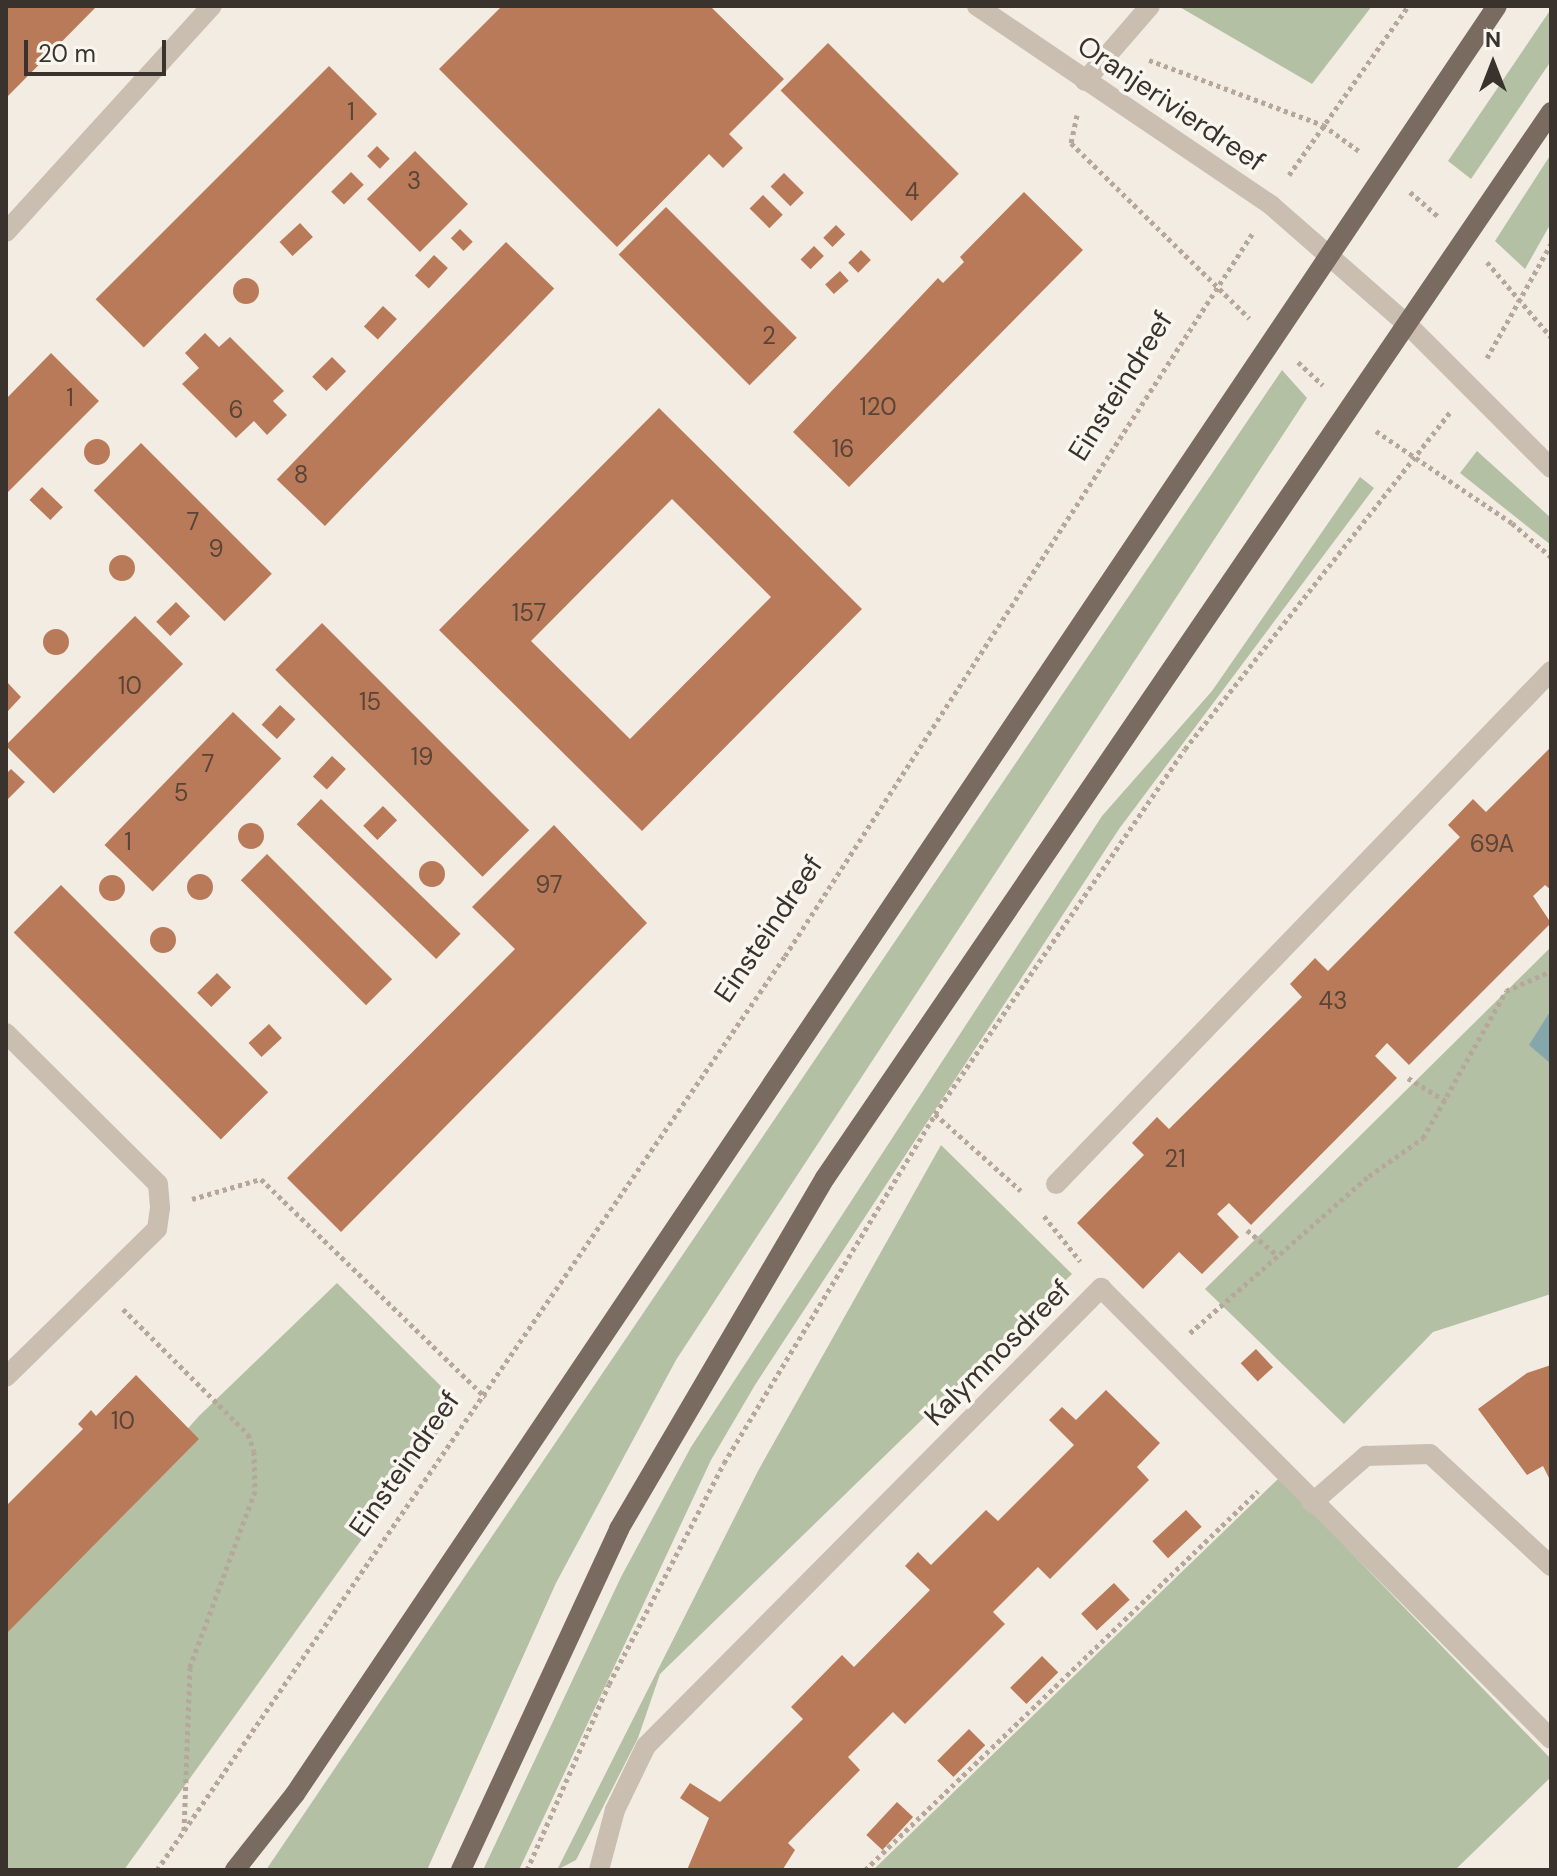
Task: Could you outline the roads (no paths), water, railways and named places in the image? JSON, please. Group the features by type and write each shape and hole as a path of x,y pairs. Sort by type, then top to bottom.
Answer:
{"main road":[{"path":"235,1870 295,1794 1497,6"},
{"path":"461,1870 619,1529 722,1346 825,1178 1551,112"}],"street":[{"path":"6,232 212,6"},
{"name":"Oranjerivierdreef","path":"977,6 1272,206 1328,256"},
{"path":"1085,81 1150,6"},
{"path":"1328,256 1407,324 1551,468"},
{"path":"1056,1184 1551,671"},
{"path":"6,1033 158,1184 160,1208 157,1229 6,1377"},
{"name":"Kalymnosdreef","path":"599,1870 615,1810 646,1746 1101,1288 1279,1471 1551,1739"},
{"path":"1312,1503 1366,1456 1430,1454 1551,1566"}],"water":[{"path":"1551,1010 1551,1064 1529,1045"}]}
